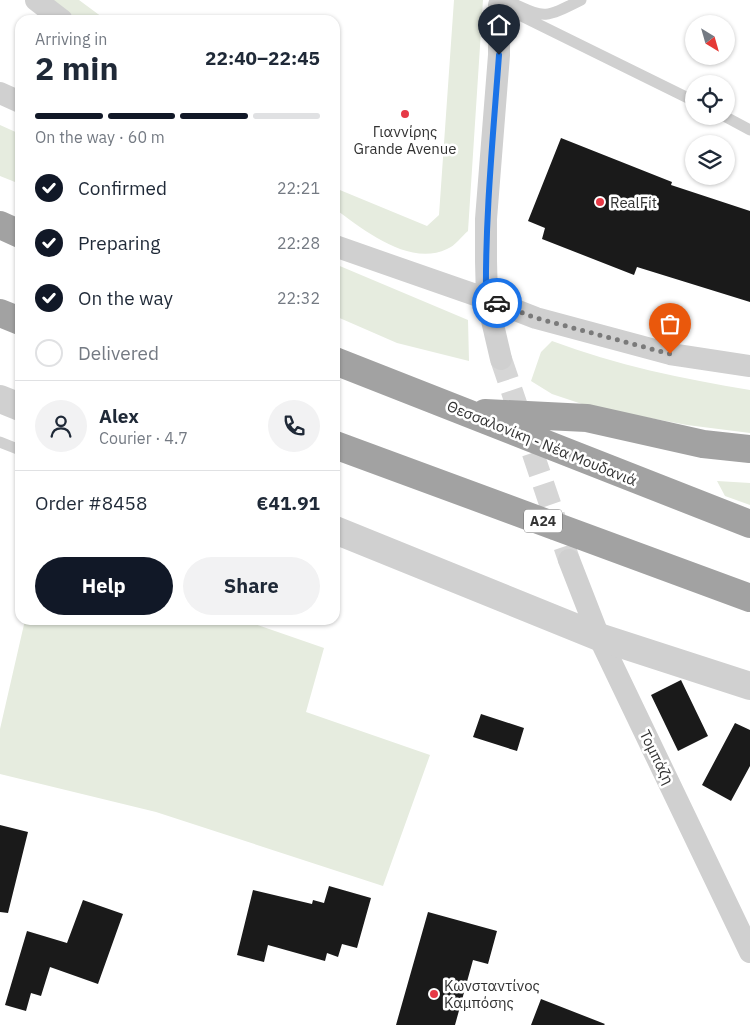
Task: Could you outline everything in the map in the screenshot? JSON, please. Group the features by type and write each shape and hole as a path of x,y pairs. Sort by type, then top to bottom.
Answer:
{"highway":[{"path":"0,225 15,232"},
{"path":"0,313 15,319"},
{"name":"Θεσσαλονίκη - Νέα Μουδανιά","path":"340,363 750,524"},
{"path":"463,411 587,418 704,444 750,449"},
{"name":"Α24","path":"340,447 750,598"}],"street":[{"path":"36,0 56,15"},
{"path":"501,359 486,299 486,219 502,2"},
{"path":"0,93 15,100"},
{"path":"340,245 536,318 619,342 670,354 750,366"},
{"path":"0,399 15,405"},
{"path":"340,532 599,637 750,686"},
{"name":"Τομπάζη","path":"569,560 599,637 750,952"}],"lane":[{"path":"502,2 538,15 547,16 581,0"},
{"path":"502,2 685,96"},
{"path":"735,122 750,130"},
{"path":"0,442 15,448"}],"shaded area":[{"path":"52,0 79,0 99,15 72,15"},
{"path":"454,0 483,0 468,231 447,249 432,253 403,250 373,236 340,213 340,190 427,226 439,215"},
{"path":"0,125 15,132 15,182 0,176"},
{"path":"340,266 468,320 469,361 397,343 340,318"},
{"path":"552,341 576,350 650,370 750,390 750,433 687,425 591,407 552,394 531,381 541,352"},
{"path":"717,481 750,483 750,505 725,496"},
{"path":"24,625 257,625 324,648 306,712 430,755 383,886 156,812 0,774 0,729"}],"building":[{"path":"561,138 672,182 671,185 750,211 750,302 637,267 634,275 542,239 545,228 528,221"},
{"path":"681,680 708,736 678,751 651,695"},
{"path":"481,714 524,728 517,751 473,737"},
{"path":"735,723 750,730 750,766 731,801 702,785"},
{"path":"0,825 28,832 8,913 0,912"},
{"path":"329,886 371,898 357,948 342,944 338,957 327,953 325,961 268,945 264,962 237,955 253,890 312,904 313,900 324,903"},
{"path":"83,900 123,914 98,984 50,967 41,996 31,993 26,1011 5,1005 27,931 67,943"},
{"name":"Κωνσταντίνος Καμπόσης","path":"428,912 497,931 488,964 473,960 455,1025 396,1025"},
{"path":"541,999 605,1024 531,1025"}],"tunnel":[{"path":"501,359 569,560"}],"way so far":[{"path":"497,303 536,318 619,342 670,354"}],"place":[{"name":"Γιαννίρης Grande Avenue","path":"405,114"},
{"name":"RealFit","path":"600,202"},
{"name":"Κωνσταντίνος Καμπόσης","path":"434,994"}],"route":[{"path":"497,303 486,299 486,219 499,55"}]}
